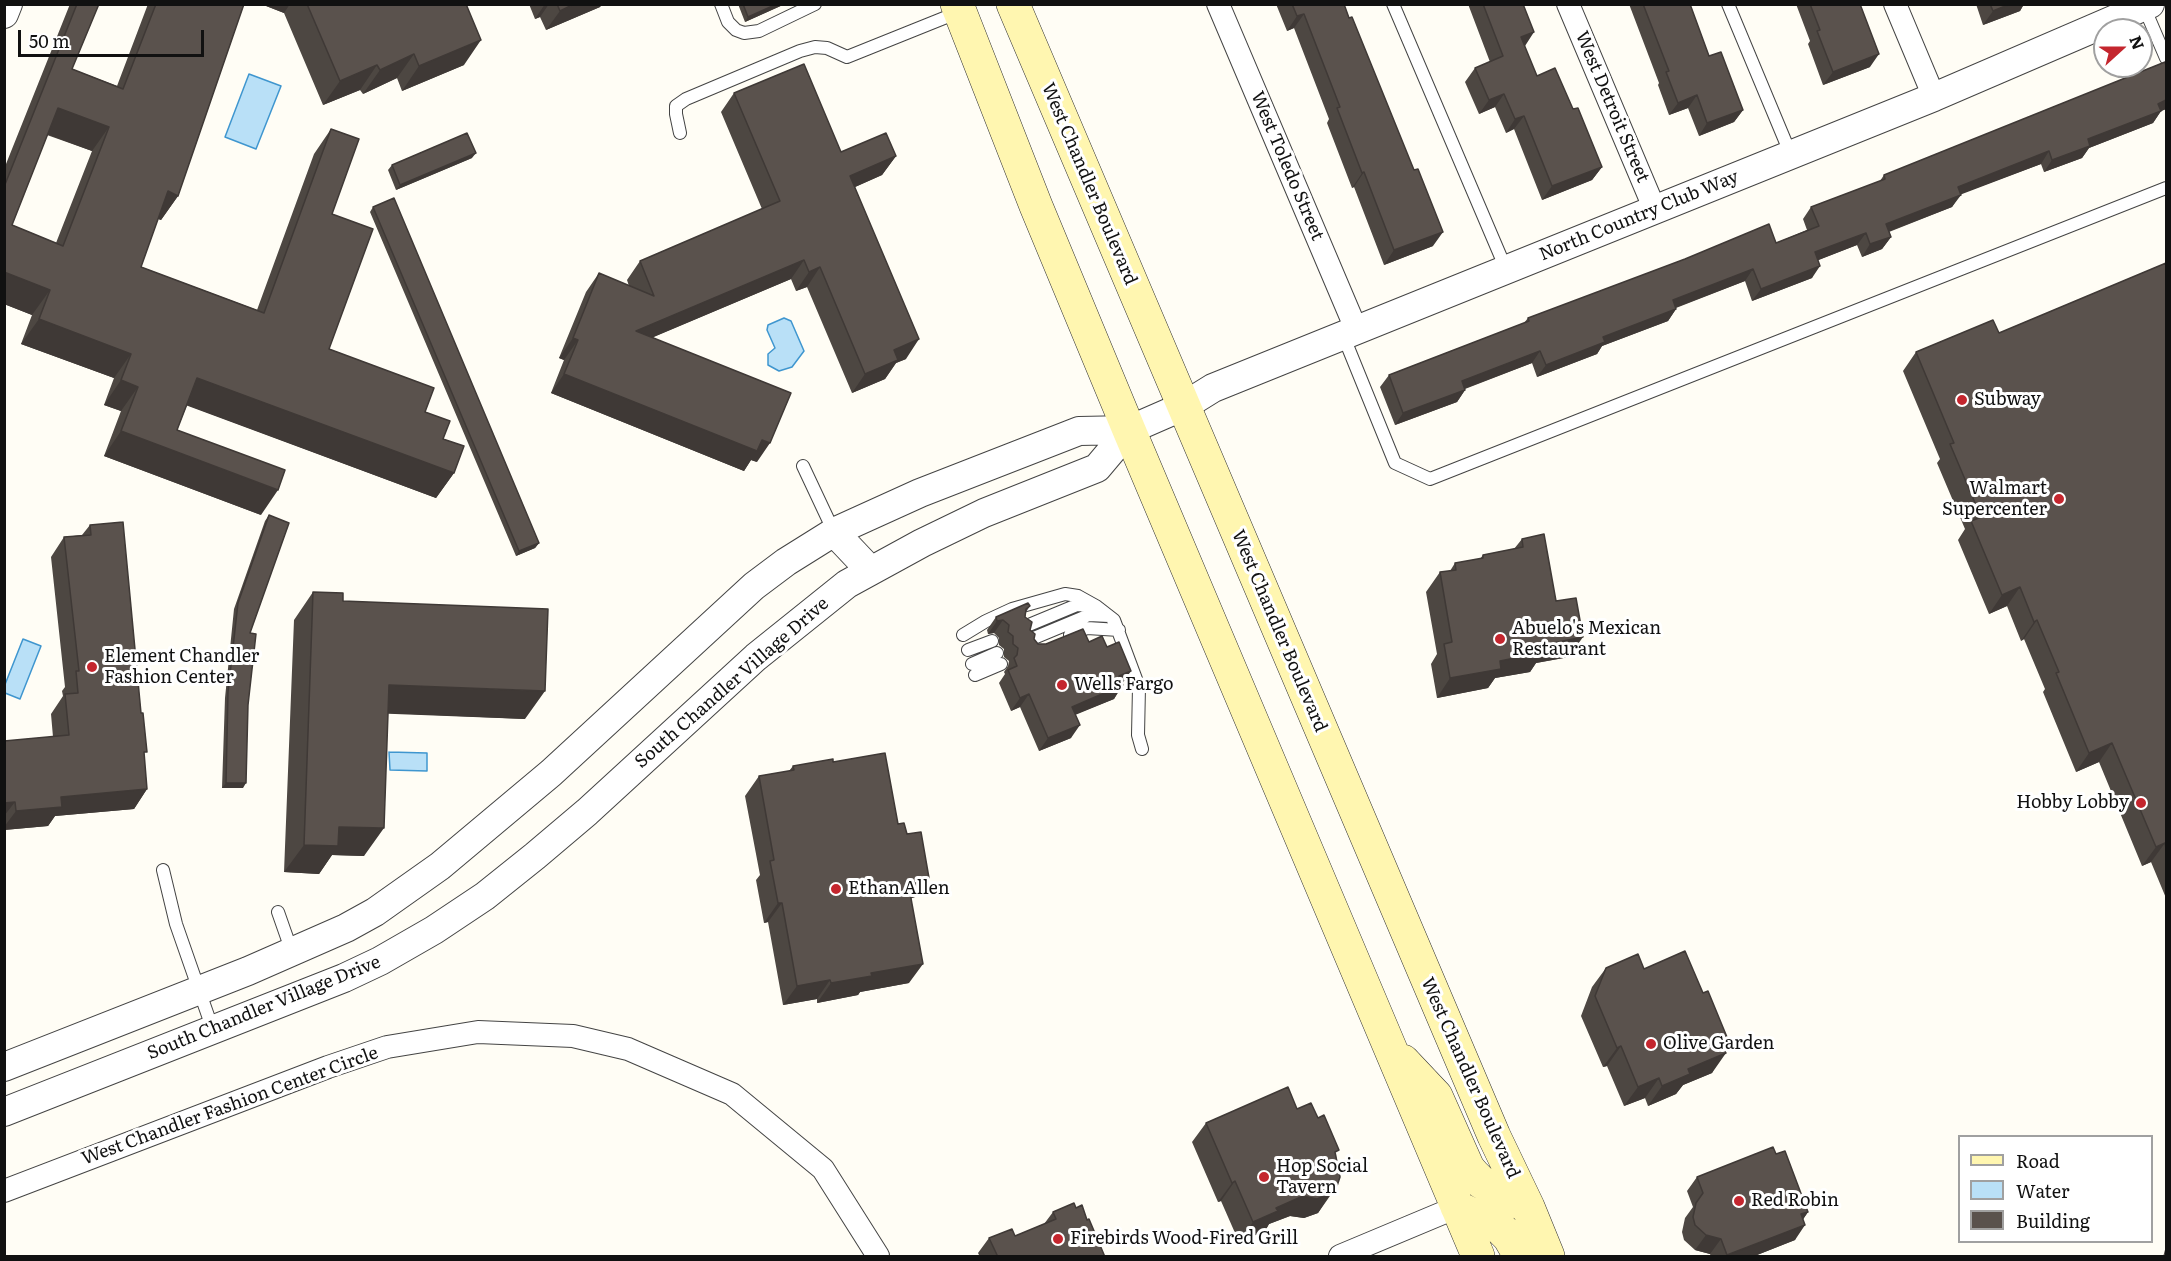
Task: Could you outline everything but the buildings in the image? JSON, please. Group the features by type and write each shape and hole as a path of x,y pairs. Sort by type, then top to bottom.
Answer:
{"main road":[{"name":"West Chandler Boulevard","path":"1013,4 1502,1154 1528,1207 1548,1257"},
{"path":"958,8 1036,206 1129,430 1478,1257"},
{"path":"1389,1047 1436,1096 1468,1168 1474,1176 1528,1207"},
{"path":"1458,1207 1500,1228 1509,1237 1520,1257"}],"street":[{"path":"4,14 8,4"},
{"name":"West Toledo Street","path":"1218,4 1349,331"},
{"name":"West Detroit Street","path":"1568,4 1655,210"},
{"path":"1895,4 1934,97"},
{"name":"North Country Club Way","path":"1129,430 1184,406 1213,388 1349,331 1934,97 2113,12 2147,6"},
{"path":"4,1067 198,992 292,952 375,912 440,866 591,738 754,586 786,562 834,532 890,506 1079,431 1129,430"},
{"name":"South Chandler Village Drive","path":"4,1112 344,978 381,961 461,914 587,812 681,724 800,620 847,584 870,570 984,513 1096,468 1129,430"},
{"path":"834,532 870,570"},
{"name":"West Chandler Fashion Center Circle","path":"4,1191 328,1067 387,1047 478,1032 573,1036 628,1049 732,1094 823,1169 878,1257"},
{"path":"1340,1257 1458,1207"}],"lane":[{"path":"721,4 728,22 736,30 744,33 759,30 815,4"},
{"path":"1393,4 1506,269"},
{"path":"1728,4 1791,155"},
{"path":"2147,6 2166,58"},
{"path":"680,134 676,106 686,99 800,51 815,47 827,48 847,57 958,8"},
{"path":"1349,331 1395,463 1430,479 2166,188"},
{"path":"803,466 834,532"},
{"path":"963,635 1012,609 1065,594 1078,596 1096,606 1114,620 1139,687 1138,735 1142,749"},
{"path":"1024,627 1077,605 1096,606"},
{"path":"1109,616 1089,615 1031,645 1087,628 1119,630"},
{"path":"968,650 992,641"},
{"path":"973,670 999,659"},
{"path":"163,870 176,924 213,1030"},
{"path":"278,912 292,952"}],"water":[{"path":"249,74 281,86 256,149 225,137"},
{"path":"784,318 791,321 804,351 792,367 779,371 768,365 768,354 775,348 767,330 768,325"},
{"path":"23,639 41,646 20,699 5,693 4,687"},
{"path":"389,752 427,753 427,771 390,770"}],"place":[{"name":"Subway","path":"1962,400"},
{"name":"Walmart Supercenter","path":"2059,499"},
{"name":"Abuelo's Mexican Restaurant","path":"1500,639"},
{"name":"Element Chandler Fashion Center","path":"92,667"},
{"name":"Wells Fargo","path":"1062,685"},
{"name":"Hobby Lobby","path":"2141,803"},
{"name":"Ethan Allen","path":"836,889"},
{"name":"Olive Garden","path":"1651,1044"},
{"name":"Hop Social Tavern","path":"1264,1177"},
{"name":"Red Robin","path":"1739,1201"},
{"name":"Firebirds Wood-Fired Grill","path":"1058,1239"}]}
